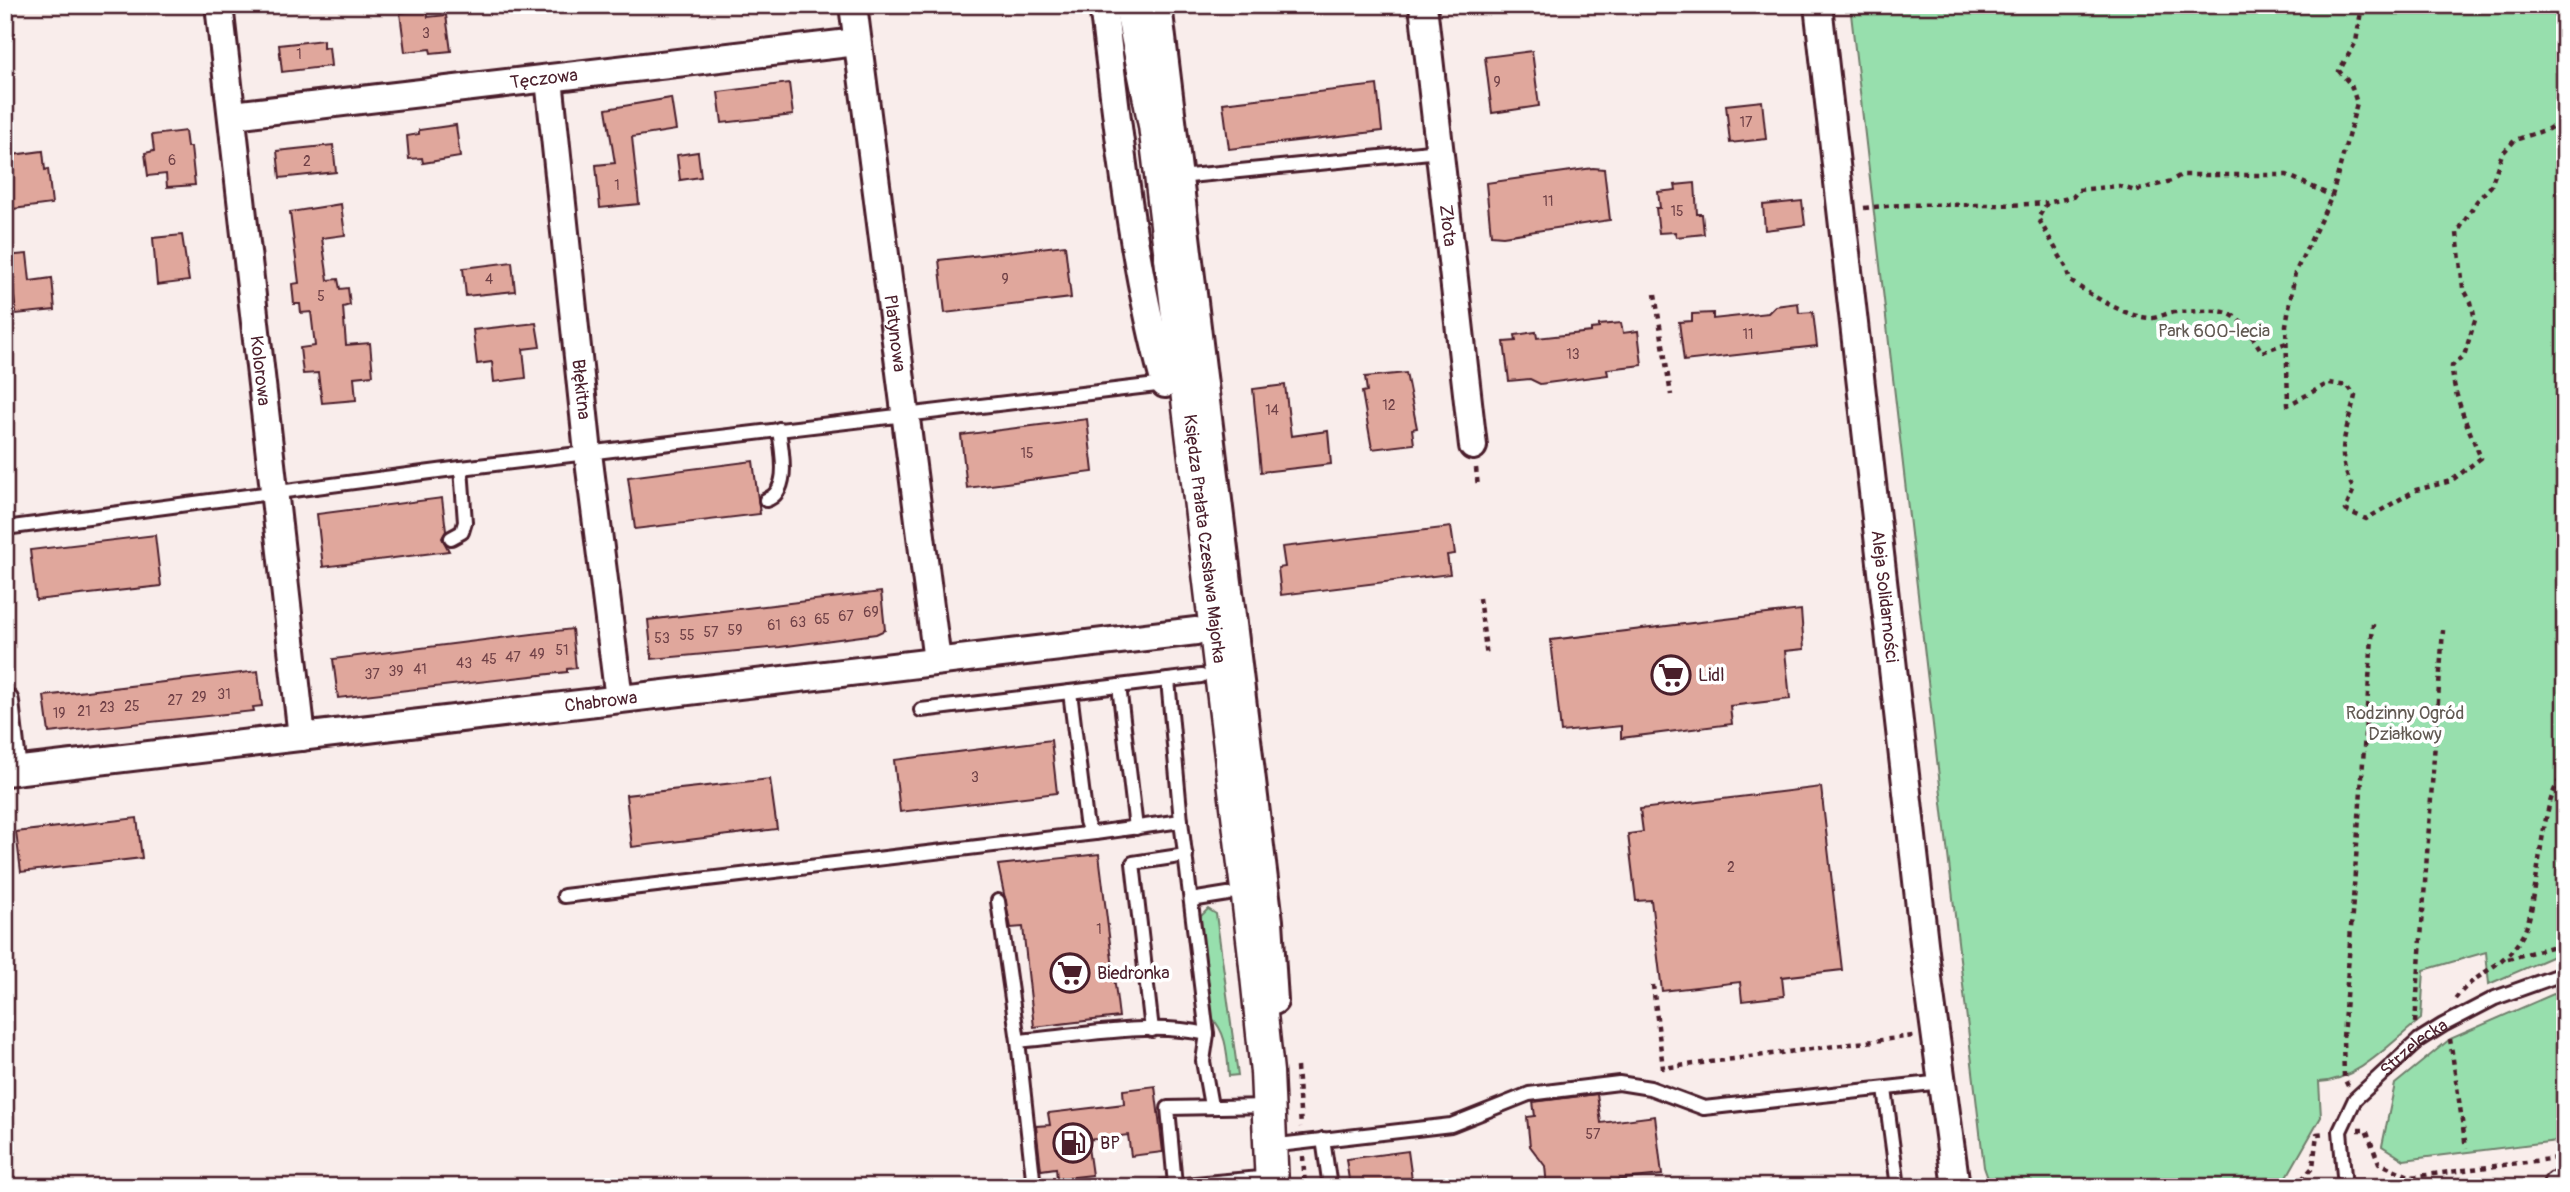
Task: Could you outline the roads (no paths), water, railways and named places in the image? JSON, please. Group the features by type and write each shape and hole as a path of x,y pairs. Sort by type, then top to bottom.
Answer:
{"street":[{"name":"Kolorowa","path":"219,5 302,737"},
{"name":"Platynowa","path":"853,5 937,661"},
{"name":"Księdza Prałata Czesława Majorka","path":"1103,5 1134,249 1146,316 1165,384"},
{"name":"Księdza Prałata Czesława Majorka","path":"1131,5 1130,55 1165,384 1240,990 1248,1024 1268,1072"},
{"name":"Księdza Prałata Czesława Majorka","path":"1131,5 1155,125 1268,1072 1272,1182"},
{"name":"Księdza Prałata Czesława Majorka","path":"1158,5 1269,921 1275,1019 1268,1072"},
{"name":"Złota","path":"1423,5 1473,446"},
{"name":"Aleja Solidarności","path":"1818,5 1956,1187"},
{"name":"Tęczowa","path":"233,115 857,42"},
{"name":"Błękitna","path":"549,79 588,453 619,699"},
{"name":"Chabrowa","path":"9,771 1196,631"},
{"path":"5,702 9,771"},
{"path":"2559,1187 2565,1186"}],"lane":[{"path":"1179,177 1440,150"},
{"path":"5,528 461,468 1165,384"},
{"path":"766,500 779,489 783,477 779,429"},
{"path":"451,538 462,532 465,522 461,468"},
{"path":"921,710 1201,676"},
{"path":"1168,680 1181,821 1207,1034 1203,1060 1211,1106"},
{"path":"1119,686 1136,828"},
{"path":"1070,692 1086,821 1089,830 1095,833"},
{"path":"564,896 1181,821"},
{"path":"1152,1030 1133,863 1186,855"},
{"path":"1191,900 1228,894"},
{"path":"998,901 1018,1041 1034,1187"},
{"name":"Strzelecka","path":"2345,1187 2340,1131 2355,1099 2420,1040 2495,998 2565,973"},
{"path":"1018,1041 1152,1030 1186,1029 1207,1034"},
{"path":"1270,1146 1451,1125 1529,1094 1619,1083 1650,1088 1704,1108 1733,1107 1942,1082"},
{"path":"1885,1089 1898,1187"},
{"path":"1269,1106 1168,1108 1168,1186 1272,1182"},
{"path":"1323,1139 1330,1187"}],"place":[{"name":"Lidl","path":"1671,675"},
{"name":"Biedronka","path":"1070,973"},
{"name":"BP","path":"1073,1143"}],"park label":[{"name":"Park 600-lecia","path":"2214,331"},
{"name":"Rodzinny Ogród Działkowy","path":"2405,723"}]}
